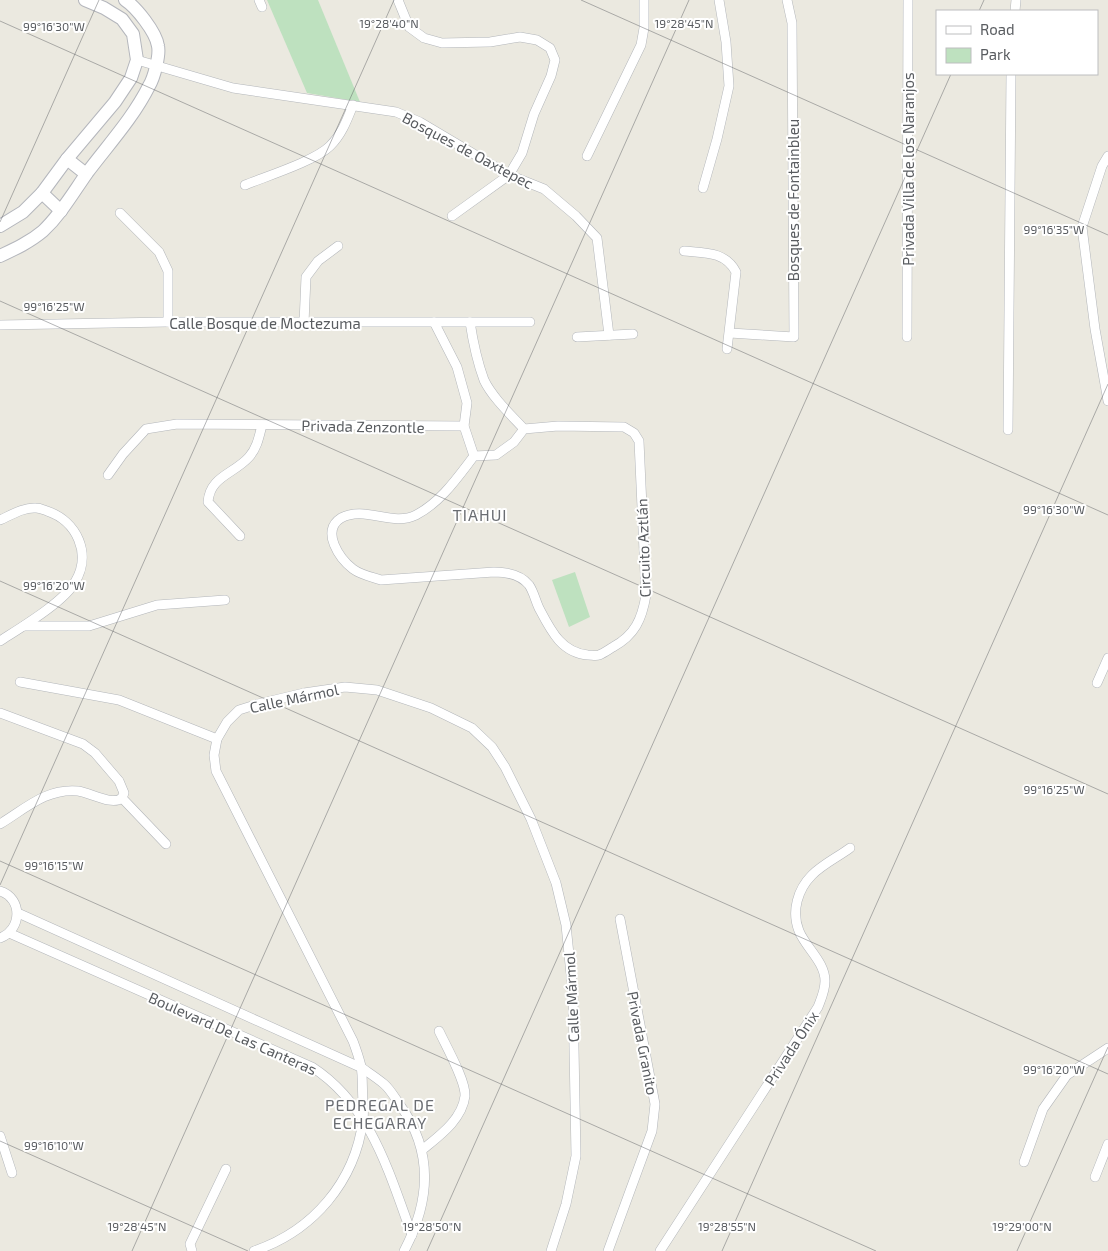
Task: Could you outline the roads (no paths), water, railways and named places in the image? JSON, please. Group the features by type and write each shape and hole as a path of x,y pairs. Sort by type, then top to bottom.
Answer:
{"street":[{"path":"0,226 23,212 42,193 67,159 115,102 131,78 138,60 133,34 122,19 104,8 85,0"},
{"path":"0,256 21,246 42,231 61,211 86,174 133,112 150,85 156,65 158,46 147,22 125,0"},
{"path":"398,0 409,27 424,38 442,43 490,42 520,37 537,40 550,48 555,60 551,76 534,114 522,153 509,174 452,216"},
{"path":"587,156 641,45 644,28 644,0"},
{"path":"703,188 729,86 726,42 718,0"},
{"name":"Bosques de Fontainbleu","path":"730,333 794,337 792,23 787,0"},
{"name":"Privada Villa de los Naranjos","path":"907,337 908,0"},
{"name":"Bosques de Oaxtepec","path":"138,60 233,88 396,112 420,122 509,174 544,189 576,216 597,238 609,335"},
{"path":"1008,430 1011,75"},
{"path":"245,185 314,158 330,147 342,132 353,105"},
{"path":"1108,156 1102,166 1082,227 1095,329 1108,401"},
{"path":"67,159 86,174"},
{"path":"42,193 61,211"},
{"path":"120,213 159,252 168,271 168,322"},
{"path":"304,323 306,277 318,261 338,246"},
{"path":"684,250 714,254 731,263 736,272 727,349"},
{"path":"434,322 457,367 467,403 464,426 474,456 496,455 514,442 524,429 505,409 485,382 474,350 470,322"},
{"name":"Calle Bosque de Moctezuma","path":"0,324 530,322"},
{"path":"578,337 633,334"},
{"name":"Privada Zenzontle","path":"108,475 123,454 146,429 177,424 464,426"},
{"path":"240,536 208,502 209,491 219,479 248,458 258,442 262,425"},
{"name":"Circuito Aztlán","path":"474,456 446,492 430,507 413,516 394,519 360,514 342,518 336,523 332,533 332,543 342,558 354,569 366,576 381,580 494,572 505,572 518,577 529,586 558,642 570,650 598,656 621,643 633,631 642,615 646,594 639,441 634,433 624,427 558,426 524,429"},
{"path":"0,520 22,510 37,508 53,513 65,520 74,530 80,542 83,556 76,581 68,592 24,626 0,640"},
{"path":"24,626 89,626 157,605 225,600"},
{"path":"1098,683 1108,658"},
{"path":"20,682 119,700 217,739"},
{"name":"Calle Mármol","path":"364,1119 362,1068 353,1040 216,771 214,755 217,739 227,722 239,710 295,695 345,687 377,690 431,708 472,728 492,747 505,767 531,820 556,883 566,925 573,994 576,1156 566,1204 551,1251"},
{"path":"0,713 83,744 96,753 119,781 124,793 122,798 112,802 77,791 54,792 32,802 0,824"},
{"path":"122,798 166,844"},
{"name":"Privada Ónix","path":"660,1251 818,1007 824,992 825,980 821,966 799,930 795,911 798,893 812,874 850,848"},
{"path":"0,891 11,898 16,905 18,913 16,924 9,933 0,938"},
{"name":"Boulevard De Las Canteras","path":"18,913 362,1068"},
{"name":"Privada Granito","path":"608,1251 652,1131 655,1104 620,919"},
{"name":"Boulevard De Las Canteras","path":"9,933 312,1068 326,1076 345,1094 364,1119 378,1144 412,1235"},
{"path":"422,1150 445,1132 459,1114 465,1096 462,1081 439,1031"},
{"path":"1024,1162 1043,1109 1067,1075 1108,1048"},
{"path":"362,1068 385,1084 408,1116 422,1150 424,1180 422,1206 404,1251"},
{"path":"254,1251 273,1244 302,1226 325,1204 341,1184 355,1155 364,1119"},
{"path":"0,1136 1,1146 12,1173"},
{"path":"1095,1177 1108,1144"},
{"path":"192,1251 190,1244 226,1169"}],"district":[{"name":"TIAHUI","path":"480,514"},
{"name":"PEDREGAL DE ECHEGARAY","path":"380,1113"}]}
